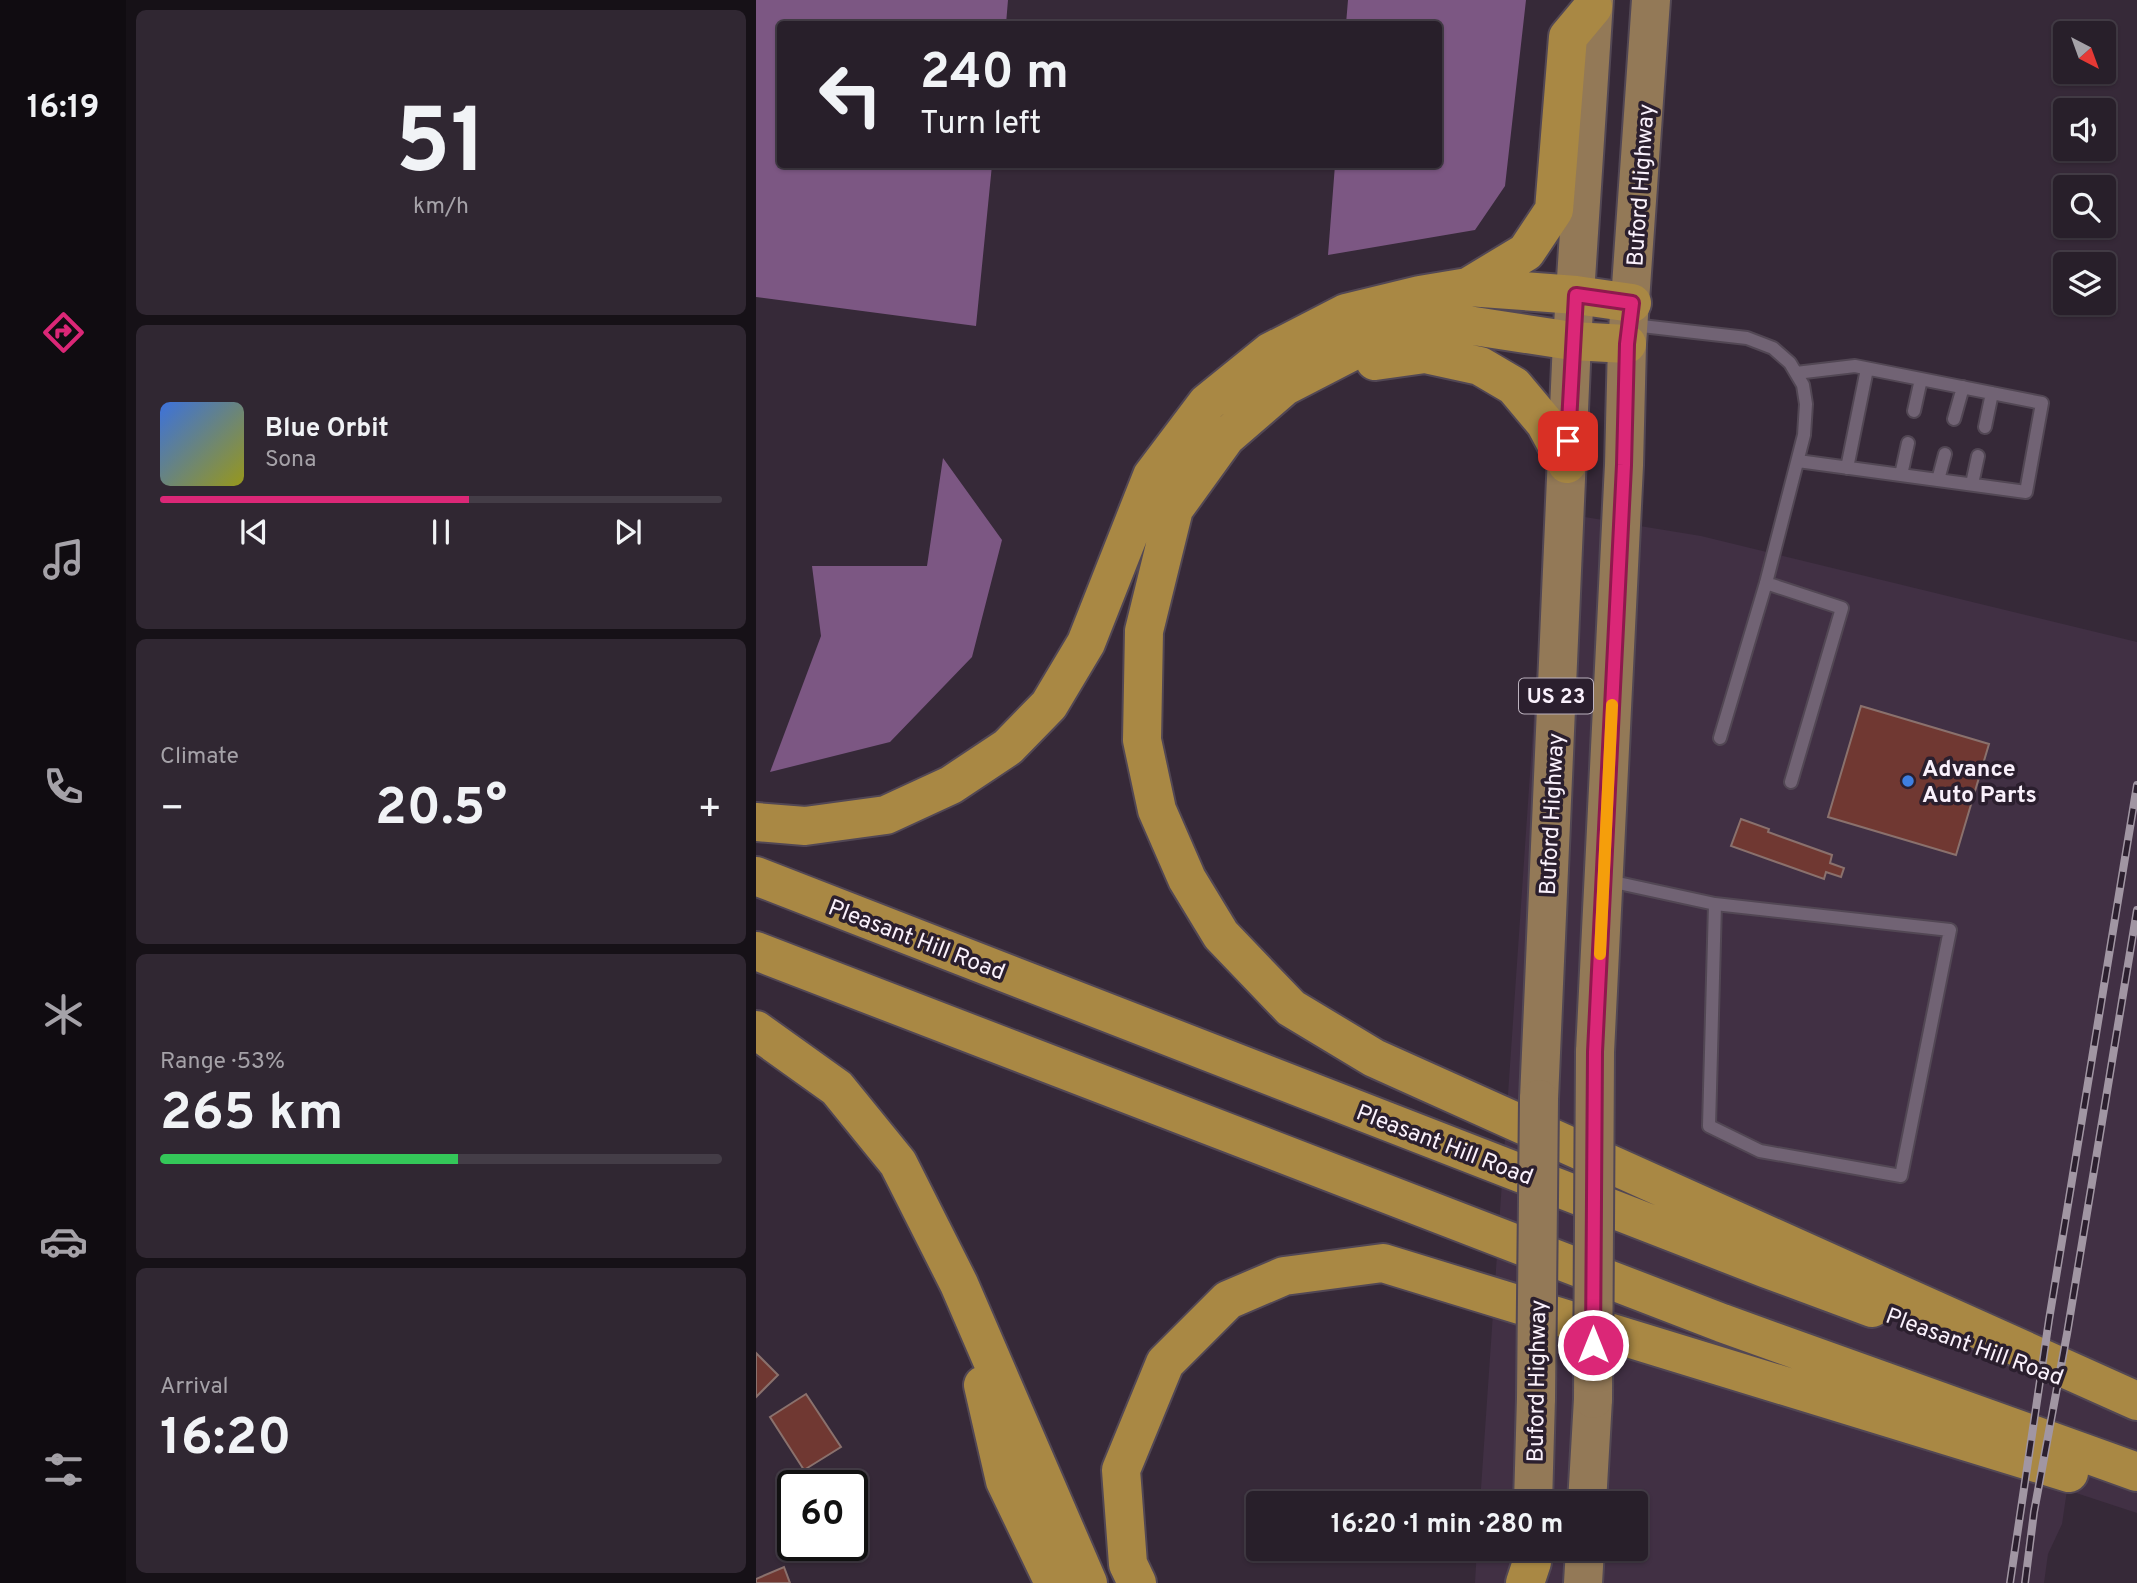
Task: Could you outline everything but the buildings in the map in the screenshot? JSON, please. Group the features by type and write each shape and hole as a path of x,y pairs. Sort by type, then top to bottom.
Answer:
{"highway":[{"path":"1468,287 1526,253 1555,210 1568,37 1594,3"},
{"path":"756,822 805,826 886,815 951,785 1008,747 1049,705 1086,643 1152,476 1207,403 1270,352 1346,313 1420,295 1468,287 1576,295 1630,324"},
{"path":"1630,324 1572,341 1448,322 1374,340 1285,386 1226,437 1174,509 1144,631 1142,740 1157,810 1187,879 1221,935 1292,1008 1374,1058 2137,1403"},
{"path":"1144,631 1198,508 1243,447 1293,402 1372,361 1425,354 1480,366 1514,386 1545,423 1567,464"},
{"name":"Pleasant Hill Road","path":"756,876 1767,1269 2137,1403"},
{"path":"756,951 1722,1323 2137,1472"},
{"path":"756,1030 837,1088 898,1163 959,1284 1087,1583"},
{"path":"1137,1583 1128,1564 1121,1470 1165,1363 1228,1300 1284,1276 1383,1263 2137,1493"},
{"path":"959,1284 1005,1481 1054,1583"}],"main road":[{"name":"Buford Highway","path":"1588,1491 1592,1399 1595,1052 1630,324 1651,0"},
{"name":"Buford Highway","path":"1533,1491 1539,1051 1572,341 1594,3"},
{"path":"1583,1583 1584,1561"}],"lane":[{"path":"1630,324 1747,338 1773,348 1790,363 1803,385 1806,404 1804,435 1798,461 1766,583 1720,738"},
{"path":"1796,373 1842,367 1867,369 2042,403 2026,492 1798,461"},
{"path":"1847,468 1867,369"},
{"path":"1914,411 1921,379"},
{"path":"1954,419 1962,387"},
{"path":"1985,427 1993,393"},
{"path":"1901,475 1908,443"},
{"path":"1938,480 1945,454"},
{"path":"1972,484 1978,456"},
{"path":"1766,583 1842,608 1791,782"},
{"path":"1604,880 1715,904 1950,930 1901,1176 1760,1151 1709,1126 1715,904"}],"shaded area":[{"path":"756,0 1008,0 1006,21 777,21 777,168 992,168 976,326 756,297"},
{"path":"1348,0 1526,0 1505,186 1475,230 1328,255 1335,168 1442,168 1442,21 1346,21"},
{"path":"943,458 1002,540 972,657 890,742 770,772 821,636 812,566 927,566"},
{"path":"1548,511 1701,536 2137,642 2137,1513 2067,1490 2062,1524 2048,1554 2044,1583 1475,1583 1476,1561 1648,1561 1648,1491 1481,1491"}],"railway":[{"path":"2010,1583 2049,1320 2137,785"},
{"path":"2025,1583 2034,1512 2067,1334 2137,910"}],"slow traffic":[{"path":"1600,954 1612,705"}],"place":[{"name":"Advance Auto Parts","path":"1908,781"}],"route":[{"path":"1568,441 1576,295 1632,303 1627,344 1624,465 1595,1052 1593,1345"}]}
